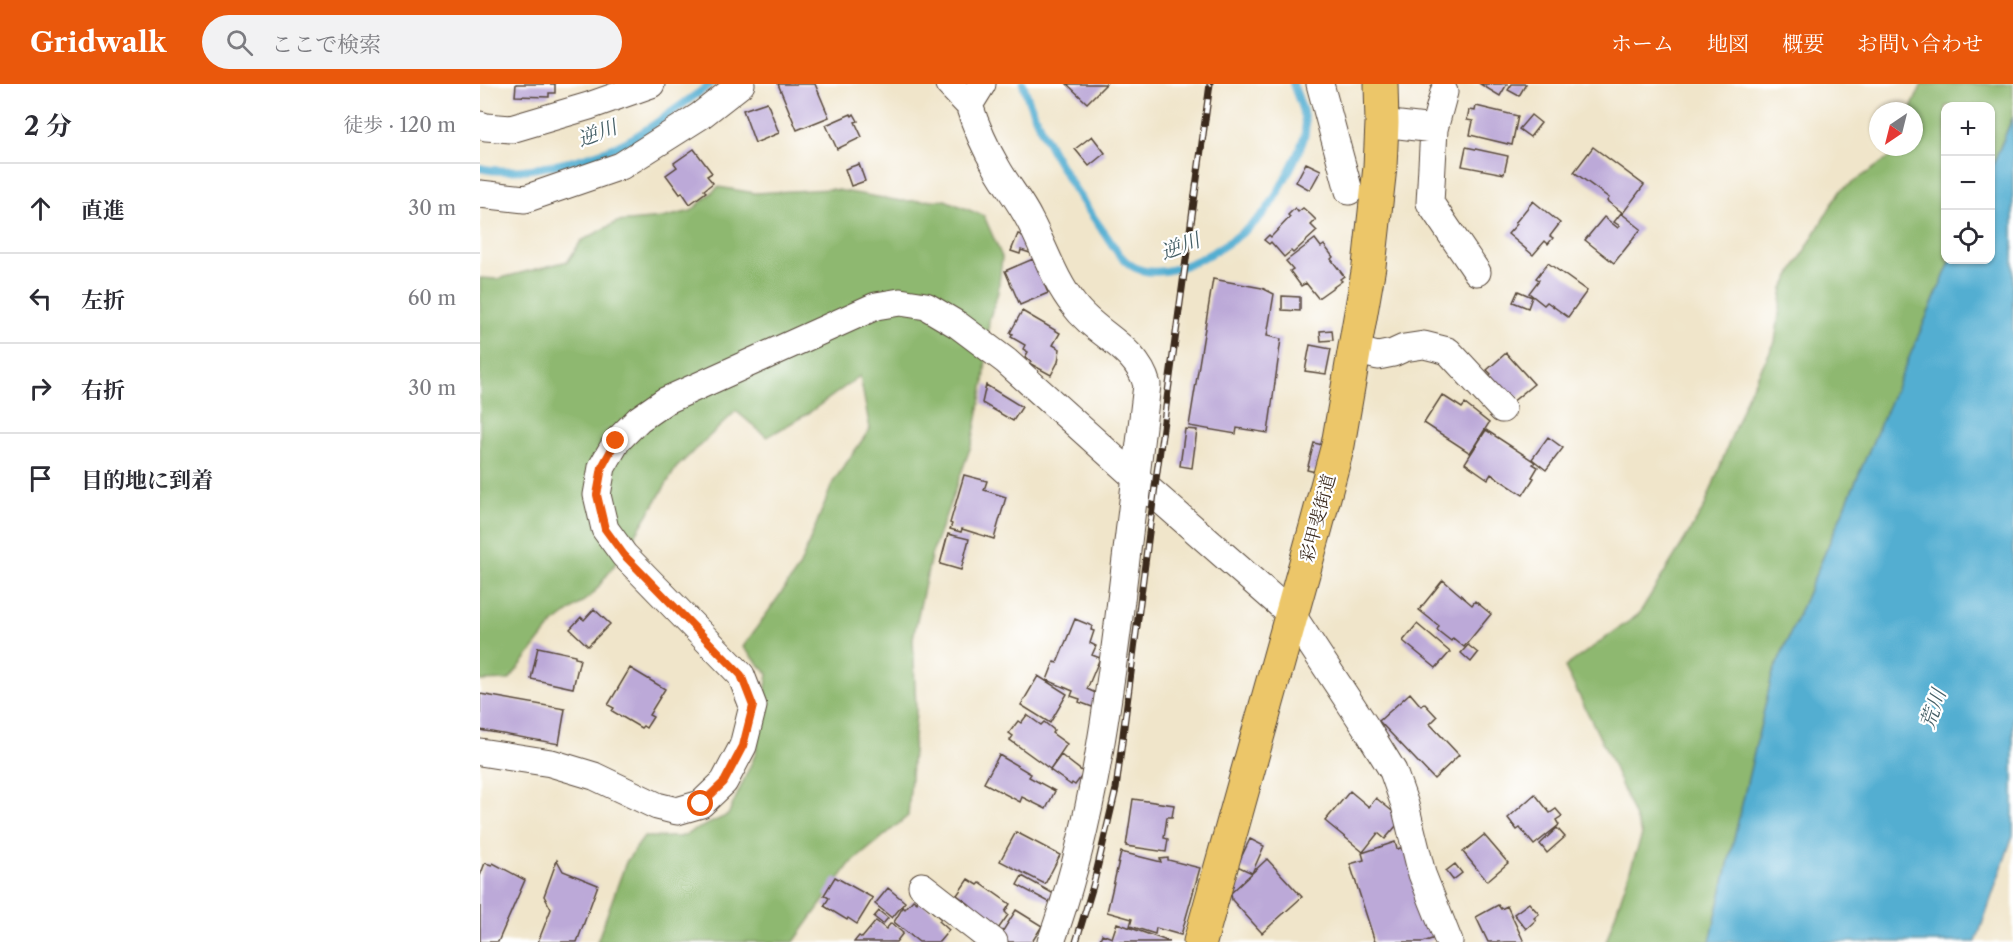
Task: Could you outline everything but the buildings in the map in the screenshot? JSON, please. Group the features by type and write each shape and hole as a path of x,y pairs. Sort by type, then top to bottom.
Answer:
{"highway":[{"name":"彩甲斐街道","path":"1200,942 1338,445 1370,266 1382,123 1381,84"}],"street":[{"path":"480,125 486,128 511,129 588,95 651,84"},
{"path":"480,194 525,199 621,166 699,116 741,84"},
{"path":"949,84 976,95 975,125 998,169 1019,199 1065,294 1076,308 1135,360 1144,373 1147,385 1103,738 1080,848 1066,902 1051,942"},
{"path":"1320,84 1349,191"},
{"path":"1444,92 1434,129 1430,203 1478,272"},
{"path":"1382,123 1434,129"},
{"path":"480,752 551,763 594,776 657,806 677,811 701,804 724,782 743,746 753,706 741,675 624,555 605,529 597,495 602,467 616,441 639,419 665,401 876,306 900,302 926,306 957,325 1006,361 1292,615 1393,771 1405,805 1422,874 1449,942"},
{"path":"1354,350 1378,356 1424,345 1448,351 1502,409"},
{"path":"922,886 994,942"}],"green space":[{"path":"1922,84 2013,84 2013,116 1995,159 1995,102 1941,102 1941,264 1949,264 1772,676 1710,942 1606,942 1642,835 1611,760 1565,667 1639,614 1704,508 1747,396 1775,342 1783,288 1839,192 1892,156 1923,156 1923,102 1914,102"},
{"path":"718,187 755,193 831,189 901,201 945,200 984,216 1002,257 998,292 989,320 984,383 972,443 931,556 913,638 916,711 908,816 849,865 794,942 597,942 626,862 644,837 680,837 728,815 756,753 768,674 743,647 799,568 833,482 870,429 860,376 807,414 767,437 736,411 676,468 630,544 593,594 552,625 509,680 480,681 480,278 497,279 568,261 581,241 617,222 662,218 691,211"}],"water":[{"name":"荒川","path":"2013,117 2013,835 1976,942 1710,942 1772,676 1949,264 1995,264 1995,160"}],"waterway":[{"name":"逆川","path":"480,168 497,170 537,168 602,152 635,137 711,84"},
{"name":"逆川","path":"1023,84 1047,141 1080,197 1123,259 1132,266 1147,271 1164,271 1202,258 1238,236 1264,213 1287,174 1305,132 1300,101 1293,84"}],"railway":[{"path":"1076,942 1093,886 1116,789 1210,84"}],"route":[{"path":"616,441 602,467 597,495 605,529 624,555 741,675 753,706 743,746 724,782 701,804"}]}
